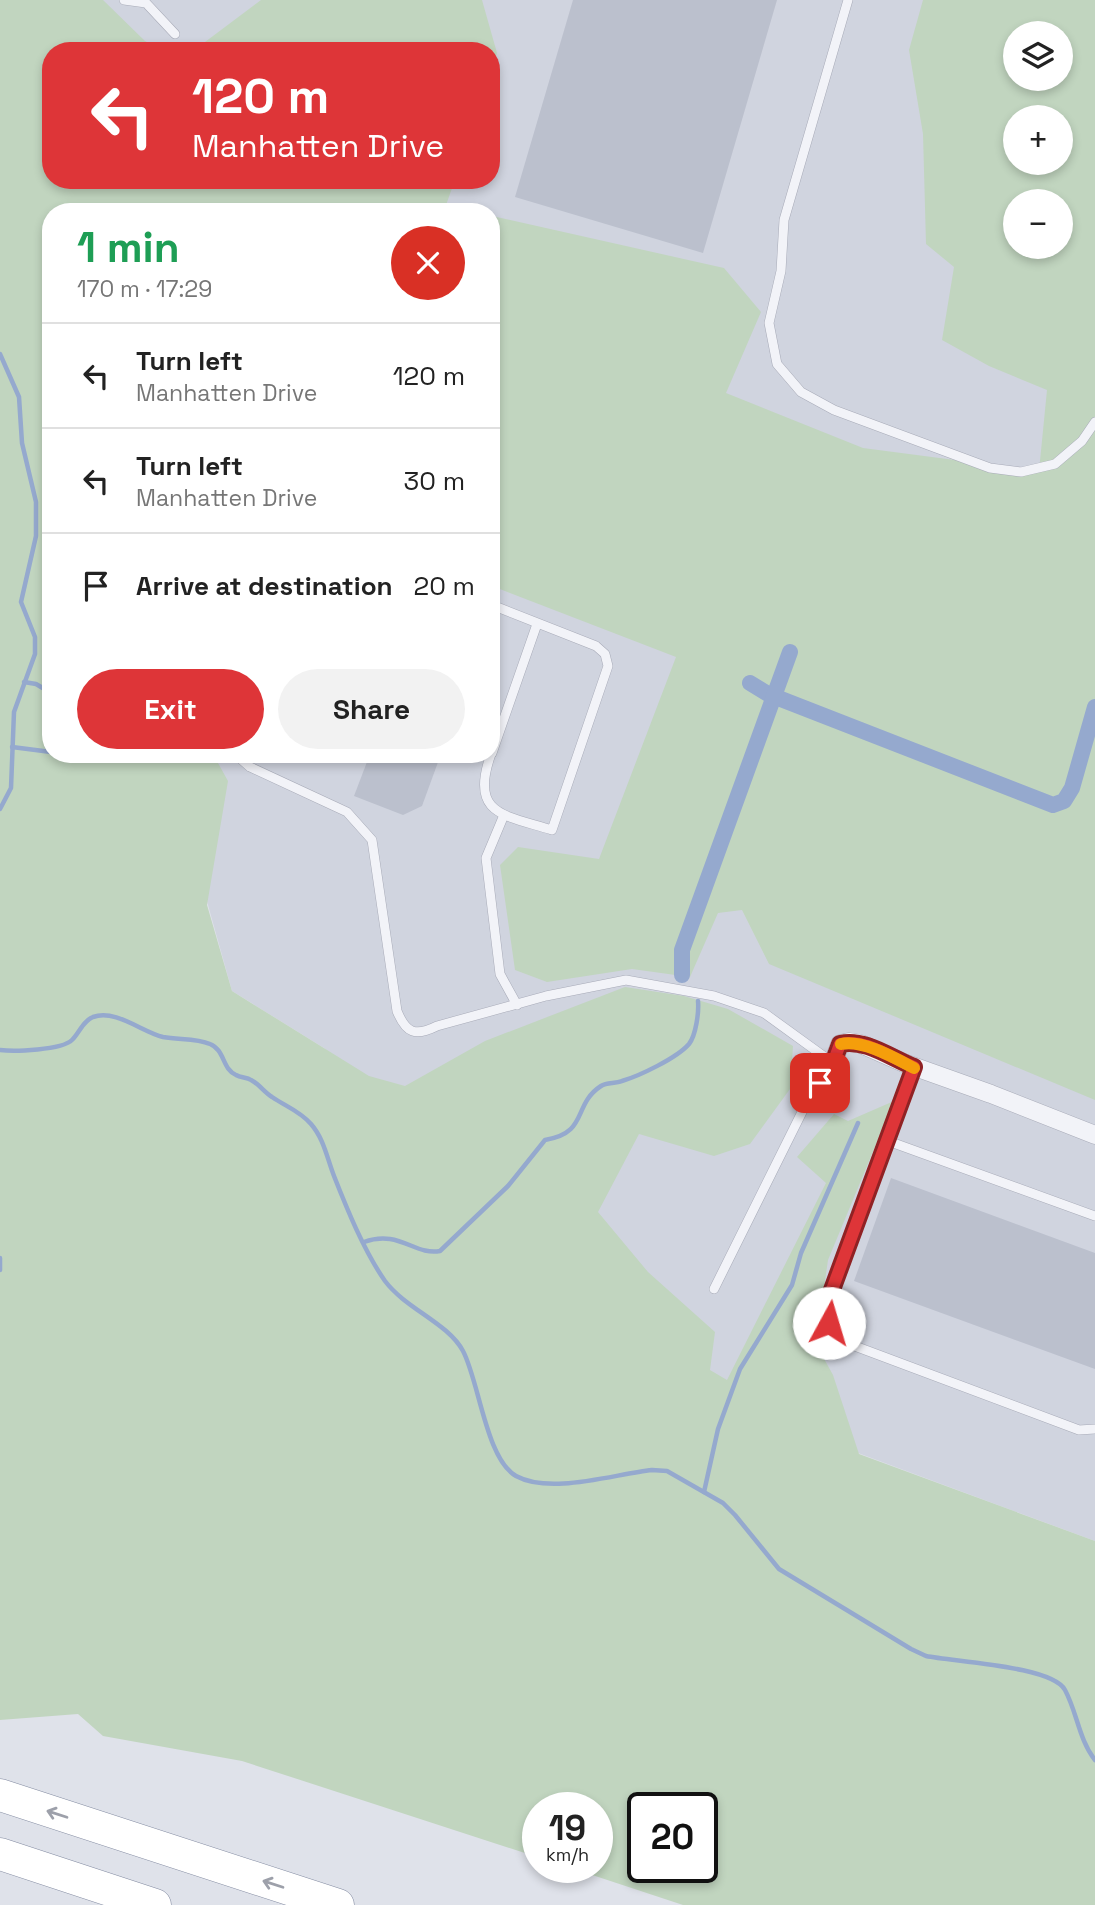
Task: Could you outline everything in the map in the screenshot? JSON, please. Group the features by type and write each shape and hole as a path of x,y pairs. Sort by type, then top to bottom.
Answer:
{"highway":[{"path":"0,1795 338,1905"},
{"path":"0,1854 155,1905"}],"street":[{"path":"833,1063 840,1044 860,1044 1095,1135"}],"lane":[{"path":"124,0 146,3 175,34"},
{"path":"848,0 783,220 781,271 769,323 777,364 801,392 834,410 990,468 1021,472 1055,464 1082,441 1095,422"},
{"path":"488,763 484,774 484,796 490,805 505,815 552,830 608,666 605,654 596,646 500,608"},
{"path":"500,728 537,624"},
{"path":"245,763 347,812 372,840 397,1011 403,1025 412,1032 426,1031 546,996 626,980 714,996 764,1013 833,1063 806,1104 714,1289"},
{"path":"505,815 486,858 500,974 517,1005"},
{"path":"914,1067 826,1306 829,1323 844,1342 1079,1430 1095,1429"},
{"path":"888,1141 1095,1216"}],"shaded area":[{"path":"77,0 1095,0 1095,1541 745,1411 324,1048 232,991 186,826 155,763 500,763 500,203 200,203 201,189 500,189 500,42 123,42"}],"green space":[{"path":"0,0 103,0 147,42 42,42 42,189 452,189 447,203 42,203 42,763 218,763 228,781 207,905 232,991 369,1076 405,1086 485,1041 625,987 684,996 728,1009 793,1046 790,1089 750,1144 714,1156 639,1134 598,1212 648,1272 715,1332 710,1370 727,1380 826,1183 797,1157 834,1114 848,1121 894,1101 828,1260 816,1344 833,1375 859,1454 1095,1541 1095,1905 683,1905 613,1882 613,1792 522,1792 522,1852 242,1761 103,1736 78,1714 0,1720"},
{"path":"261,0 482,0 494,42 205,42"},
{"path":"923,0 1095,0 1095,1100 769,964 742,910 718,913 690,977 632,969 547,982 515,970 500,865 518,847 599,859 676,657 500,589 500,218 724,268 761,312 726,393 863,448 1039,471 1047,390 989,366 942,340 954,267 926,244 923,134 909,50"}],"building":[{"path":"573,0 777,0 703,253 515,197"},
{"path":"367,763 438,763 422,806 403,815 354,796"},
{"path":"891,1178 1095,1253 1095,1369 854,1281"}],"waterway":[{"path":"0,354 19,397 22,443 36,502 36,536 21,602 35,637 35,654 14,712 11,788 0,809"},
{"path":"682,975 682,950 790,652"},
{"path":"24,682 42,688"},
{"path":"750,683 768,694 1053,805 1064,801 1072,788 1095,707"},
{"path":"12,747 42,751"},
{"path":"364,1242 376,1239 397,1240 422,1250 440,1251 508,1186 545,1140 559,1136 574,1125 592,1093 606,1084 648,1071 689,1044 694,1035 698,1001"},
{"path":"0,1050 38,1050 67,1043 90,1019 102,1015 120,1018 163,1037 199,1041 215,1047 231,1072 248,1078 311,1124 322,1142 356,1230 385,1281 404,1300 447,1332 463,1351 497,1454 516,1476 547,1484 564,1484 652,1470 667,1471 723,1503 779,1569 911,1649 926,1656 1023,1670 1056,1682 1065,1690 1085,1744 1095,1760"},
{"path":"704,1492 718,1429 740,1369 792,1285 801,1253 858,1123"},
{"path":"0,1258 0,1270"}],"slow traffic":[{"path":"841,1044 860,1044 914,1068"}],"route":[{"path":"820,1083 833,1063 840,1044 849,1042 914,1067 826,1306 829,1323"}]}
